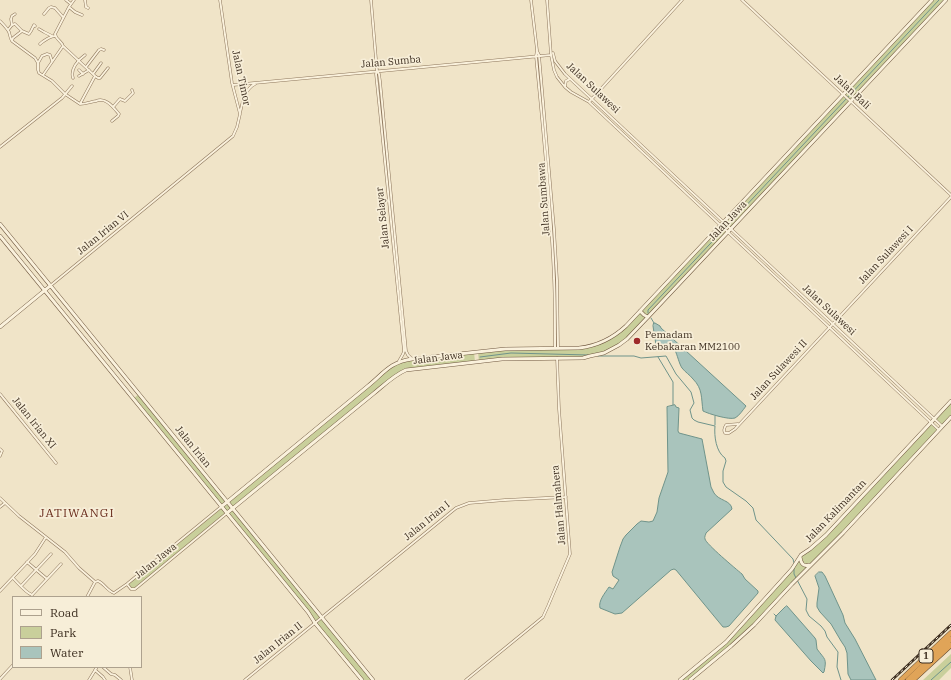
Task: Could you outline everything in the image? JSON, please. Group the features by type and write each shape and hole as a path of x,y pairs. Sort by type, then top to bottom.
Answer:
{"highway":[{"name":"1","path":"901,680 951,633"},
{"name":"1","path":"908,680 951,640"},
{"name":"1","path":"912,680 951,644"}],"street":[{"path":"66,0 71,4"},
{"path":"40,44 54,36 63,17 74,0"},
{"path":"85,0 86,7 88,8"},
{"name":"Jalan Timor","path":"216,151 233,136 239,123 240,114 233,85 220,0"},
{"name":"Jalan Selayar","path":"371,0 376,74 383,128 404,342 404,353 399,361"},
{"name":"Jalan Sumbawa","path":"531,0 539,56 557,280 556,348"},
{"path":"547,0 552,50"},
{"path":"589,102 682,0"},
{"name":"Jalan Bali","path":"742,0 951,196"},
{"name":"Jalan Jawa","path":"932,0 725,223 621,331 609,340 592,346 579,348 505,349 412,358 399,361 127,584 134,590 395,376 406,370 502,359 583,358 597,355 612,349 627,339 946,0"},
{"path":"44,14 51,7 55,8 63,17"},
{"path":"69,7 82,15"},
{"path":"8,30 12,25 12,16 15,14"},
{"path":"0,21 8,30 12,41 35,58 38,63 39,73 80,104 100,99 105,101 113,107 118,114 118,116 112,121"},
{"path":"12,25 15,24 22,31 29,34 34,25 35,26"},
{"path":"39,29 54,36 98,78 100,78 108,68"},
{"path":"12,41 13,38 22,31"},
{"path":"43,75 63,46"},
{"path":"86,67 99,50 104,50"},
{"name":"Jalan Sumbawa","path":"537,50 536,56 549,173"},
{"name":"Jalan Sulawesi","path":"552,50 554,70 557,77 565,87 589,102 939,430"},
{"name":"Jalan Sulawesi","path":"552,50 558,66 571,79 942,426"},
{"path":"38,63 44,54 56,56"},
{"path":"73,78 72,74 74,67 85,54"},
{"name":"Jalan Sumba","path":"233,85 552,55"},
{"path":"51,56 52,61"},
{"path":"93,74 101,63"},
{"path":"79,70 83,74"},
{"path":"79,76 89,70"},
{"path":"80,104 95,76"},
{"path":"565,87 566,81 571,79"},
{"path":"240,114 245,94 249,88 256,83"},
{"path":"0,147 62,98 72,86"},
{"path":"113,107 120,99 125,101 133,93 132,90"},
{"name":"Jalan Irian VI","path":"0,327 216,151"},
{"name":"Jalan Sulawesi I","path":"830,327 951,196"},
{"name":"Jalan Irian","path":"0,224 373,680"},
{"name":"Jalan Irian","path":"0,236 362,680"},
{"path":"640,311 648,317"},
{"name":"Jalan Sulawesi II","path":"738,424 726,426 724,432 732,432 830,327"},
{"path":"621,331 627,339"},
{"name":"Jalan Selayar","path":"404,342 407,353 412,358"},
{"name":"Jalan Halmahera","path":"466,680 537,622 545,612 570,554 557,358"},
{"name":"Jalan Irian XI","path":"0,394 56,462"},
{"path":"133,399 139,394"},
{"name":"Jalan Kalimantan","path":"680,680 726,642 792,569 802,554 816,545 826,535 951,401"},
{"name":"Jalan Kalimantan","path":"690,680 754,625 843,533 951,417"},
{"path":"296,446 301,453"},
{"path":"0,449 2,451 0,456"},
{"name":"Jalan Irian I","path":"321,618 446,515 460,506 469,503 566,497"},
{"path":"0,498 19,516 65,552 79,568 95,582 101,582 110,592 114,594 127,584"},
{"path":"0,507 5,503"},
{"path":"0,591 35,554 46,537"},
{"path":"21,586 51,554"},
{"path":"799,559 805,566 811,565"},
{"path":"27,562 47,579"},
{"path":"13,578 32,595 61,564"},
{"path":"785,576 794,582"},
{"path":"88,596 95,582"},
{"path":"748,617 754,625"},
{"name":"Jalan Irian II","path":"245,680 321,618"},
{"path":"0,679 12,666"},
{"path":"104,668 122,680"},
{"path":"130,668 132,680"},
{"path":"89,680 95,670 105,680"}],"green space":[{"path":"932,0 945,0 731,229 724,222"},
{"path":"721,226 728,232 627,339 608,351 583,358 502,359 479,362 478,352 520,348 587,348 615,336"},
{"path":"474,352 475,362 402,372 233,509 373,680 362,680 227,513 133,590 127,584 221,507 133,399 139,394 227,502 394,364 402,360"},
{"path":"951,401 951,417 942,426 934,419"},
{"path":"931,422 939,430 754,625 690,680 680,680 726,642 792,569 801,555 810,549"},
{"path":"951,654 951,668 939,680 923,680"}],"water":[{"path":"654,323 660,326 746,406 738,416 735,418 728,418 703,411 701,394 698,386 682,368 675,350 669,344 665,344 660,347 656,345 653,326"},
{"path":"675,405 679,408 679,433 702,439 711,487 716,496 727,502 732,509 706,533 705,539 710,546 742,574 745,579 758,591 758,593 729,626 726,627 723,627 674,569 622,613 615,614 600,608 601,600 609,587 613,589 619,580 613,576 612,572 623,539 641,521 653,521 657,512 659,498 668,472 667,407"},
{"path":"819,572 822,572 825,576 843,615 845,623 876,680 851,680 848,674 847,653 845,647 831,624 817,607 819,588 815,576"},
{"path":"787,606 815,638 817,649 824,657 825,661 823,673 775,620 776,616"}],"waterway":[{"path":"648,313 648,310 939,0"},
{"path":"651,318 654,323"},
{"path":"480,357 511,353 588,355"},
{"path":"598,356 634,356 641,358 666,356 676,374 691,392 694,403 690,410 692,418 698,422 715,426 715,439 718,448 726,461 723,471 723,482 726,487 746,501 753,508 756,520 793,559 794,563"},
{"path":"658,357 673,382 673,405"},
{"path":"715,416 715,425"},
{"path":"794,568 794,574 807,599 806,610 809,616 821,626 838,652 837,667 841,680"},
{"path":"931,680 951,662"}],"railway":[{"path":"892,680 951,625"}],"place":[{"name":"Pemadam Kebakaran MM2100","path":"637,341"}],"district":[{"name":"JATIWANGI","path":"77,514"}]}
